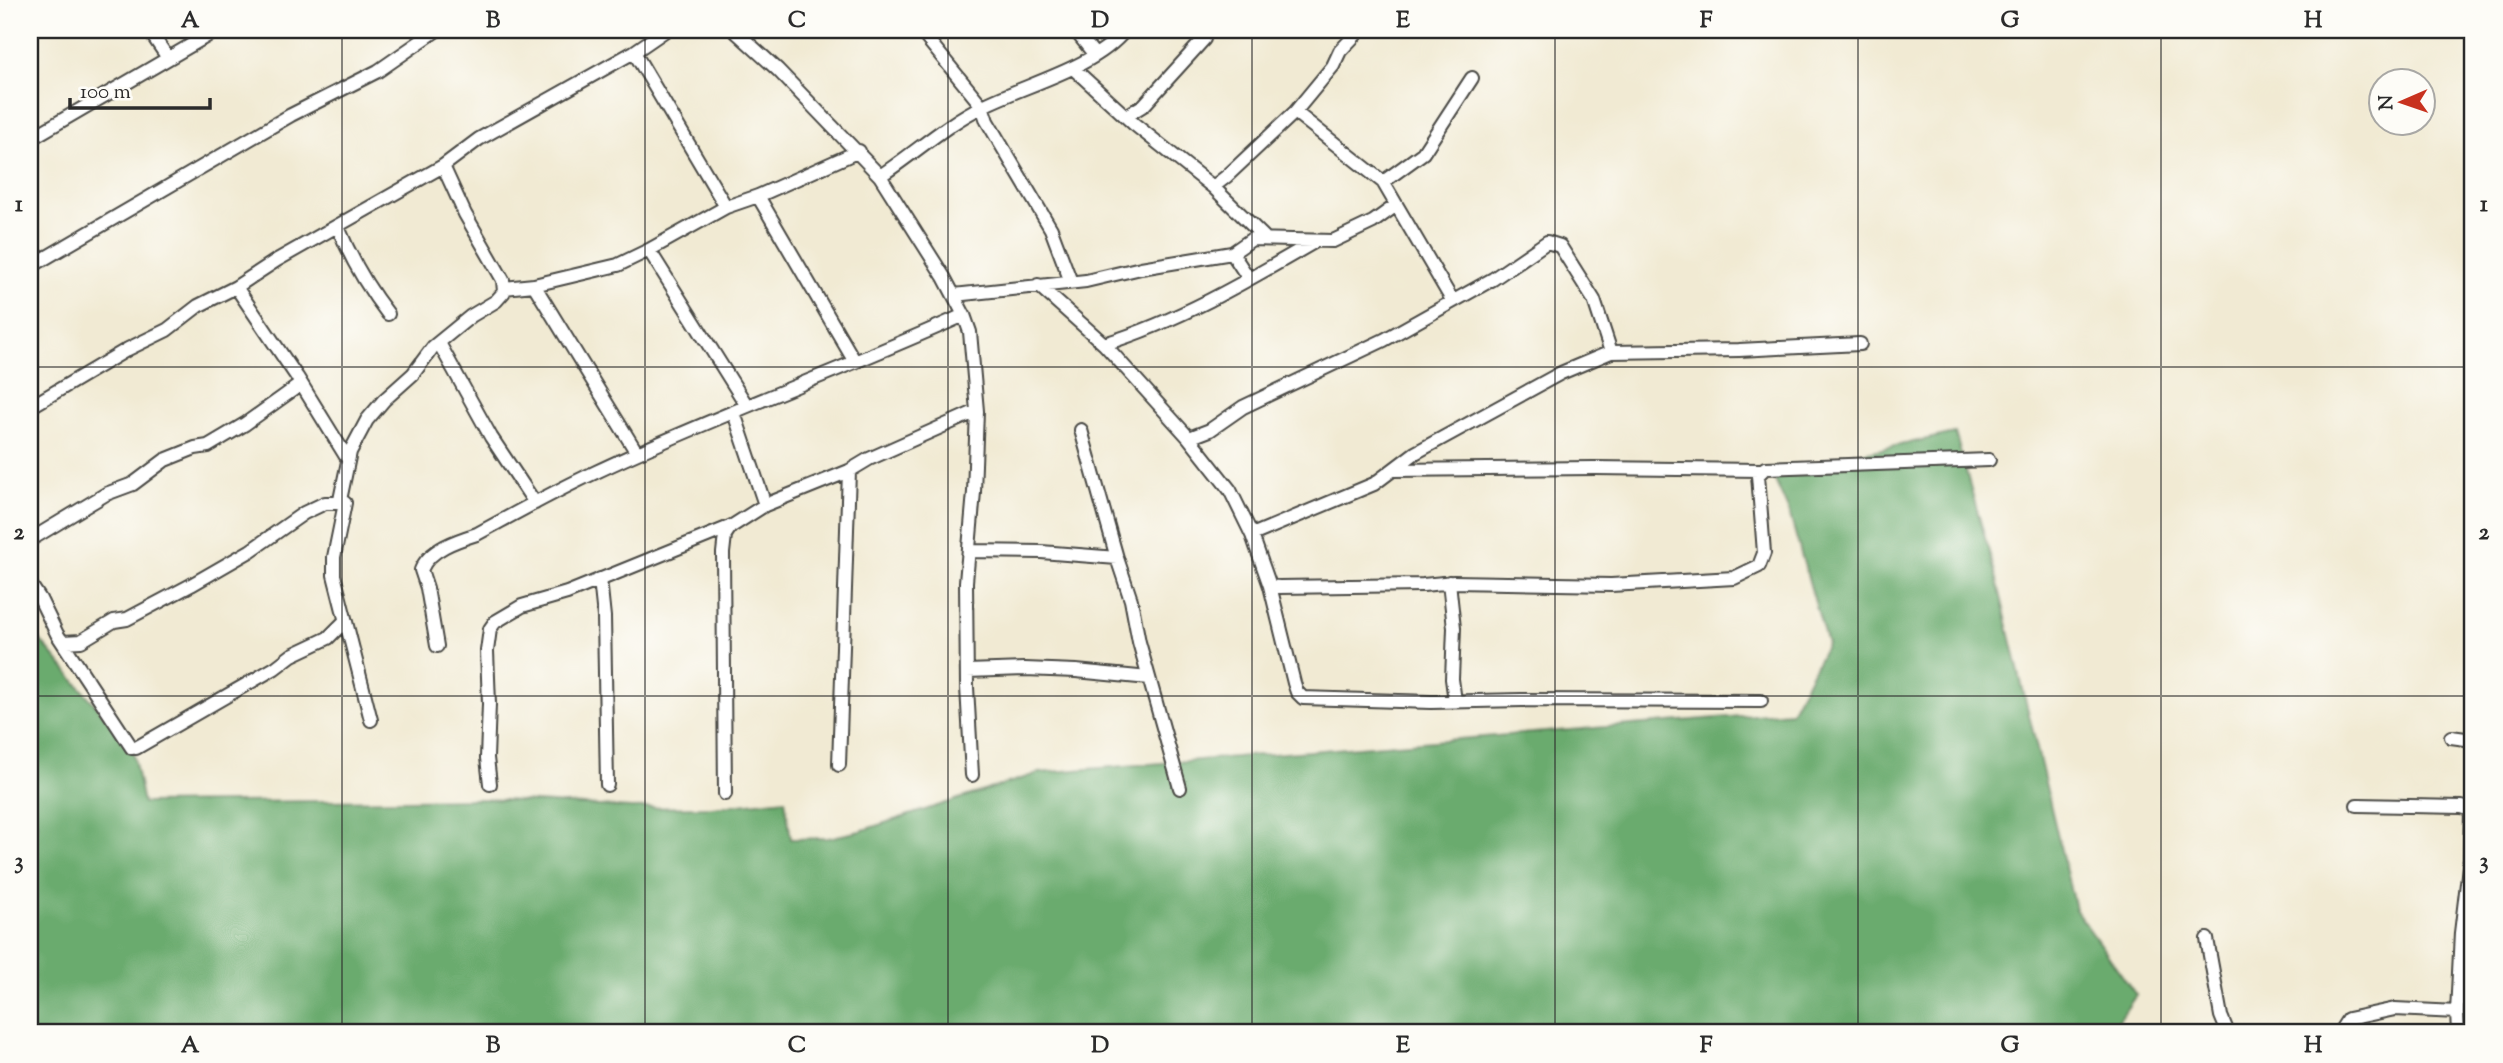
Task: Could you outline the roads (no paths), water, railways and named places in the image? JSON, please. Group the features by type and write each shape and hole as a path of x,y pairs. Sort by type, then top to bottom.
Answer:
{"street":[{"path":"149,30 168,58"},
{"path":"30,139 217,30"},
{"path":"30,267 291,115 378,71 438,30"},
{"path":"30,407 128,349 167,330 198,306 338,228 443,166 479,139 634,52 666,30"},
{"path":"734,30 778,70 859,151 880,176 954,295 970,332 977,411 966,582 972,775"},
{"path":"920,30 982,106 987,121 1051,229 1071,282"},
{"path":"1074,30 1094,54"},
{"path":"880,176 982,106 1073,68 1114,43 1125,30"},
{"path":"1213,187 1295,112 1333,66 1340,51 1360,30"},
{"path":"1126,116 1144,105 1204,39"},
{"path":"634,52 726,206"},
{"path":"1073,68 1126,116 1213,187 1265,238"},
{"path":"1383,182 1423,153 1472,78"},
{"path":"1295,112 1383,182 1452,300"},
{"path":"505,288 534,285 618,265 726,206 758,196 859,151"},
{"path":"345,503 340,500 348,458 368,420 439,343 471,316 496,301 505,288 503,279 460,205 443,166"},
{"path":"758,196 855,362"},
{"path":"954,295 1071,282 1232,253 1252,239 1334,241 1373,222 1395,206"},
{"path":"338,228 355,265 374,297 388,314"},
{"path":"1104,344 1142,332 1250,279 1315,242"},
{"path":"1189,438 1210,430 1242,407 1384,340 1497,276 1541,245 1553,242 1560,246 1594,300 1611,352"},
{"path":"649,250 747,406"},
{"path":"1232,253 1250,279"},
{"path":"534,285 637,453"},
{"path":"1038,285 1104,344 1189,438 1230,490 1252,535 1270,586 1297,692 1303,698 1431,702 1761,701"},
{"path":"236,287 348,458"},
{"path":"437,646 421,570 431,555 637,453 897,346 964,315"},
{"path":"439,343 491,437 535,503"},
{"path":"1252,535 1367,488 1415,453 1561,373 1611,352 1739,350 1860,344"},
{"path":"30,540 106,494 132,484 165,460 195,448 208,446 245,424 301,384"},
{"path":"490,784 487,758 487,652 495,622 522,606 567,593 732,526 765,505 849,471 869,459 977,411"},
{"path":"734,413 765,505"},
{"path":"1081,430 1131,600 1149,678 1180,788"},
{"path":"1394,470 1761,470 1777,466 1989,460"},
{"path":"1270,586 1289,588 1449,582 1611,585 1709,581 1743,575 1759,566 1764,553 1765,539 1757,486 1761,470"},
{"path":"839,765 849,471"},
{"path":"63,642 81,641 114,621 127,618 180,590 250,551 304,513 325,503 345,503"},
{"path":"345,503 334,557 334,575 371,720"},
{"path":"725,794 723,553 726,535 732,526"},
{"path":"969,551 1041,552 1117,558"},
{"path":"600,579 604,617 607,785"},
{"path":"1449,582 1454,628 1452,679 1455,701"},
{"path":"30,584 63,642 134,748 275,668 292,655 328,638 345,621"},
{"path":"967,671 1025,669 1149,678"},
{"path":"2451,737 2473,740"},
{"path":"2357,805 2462,807 2471,810 2472,858 2461,933 2458,1033"},
{"path":"2207,939 2221,1016 2228,1033"},
{"path":"2339,1033 2348,1019 2395,1009 2457,1012"}]}
